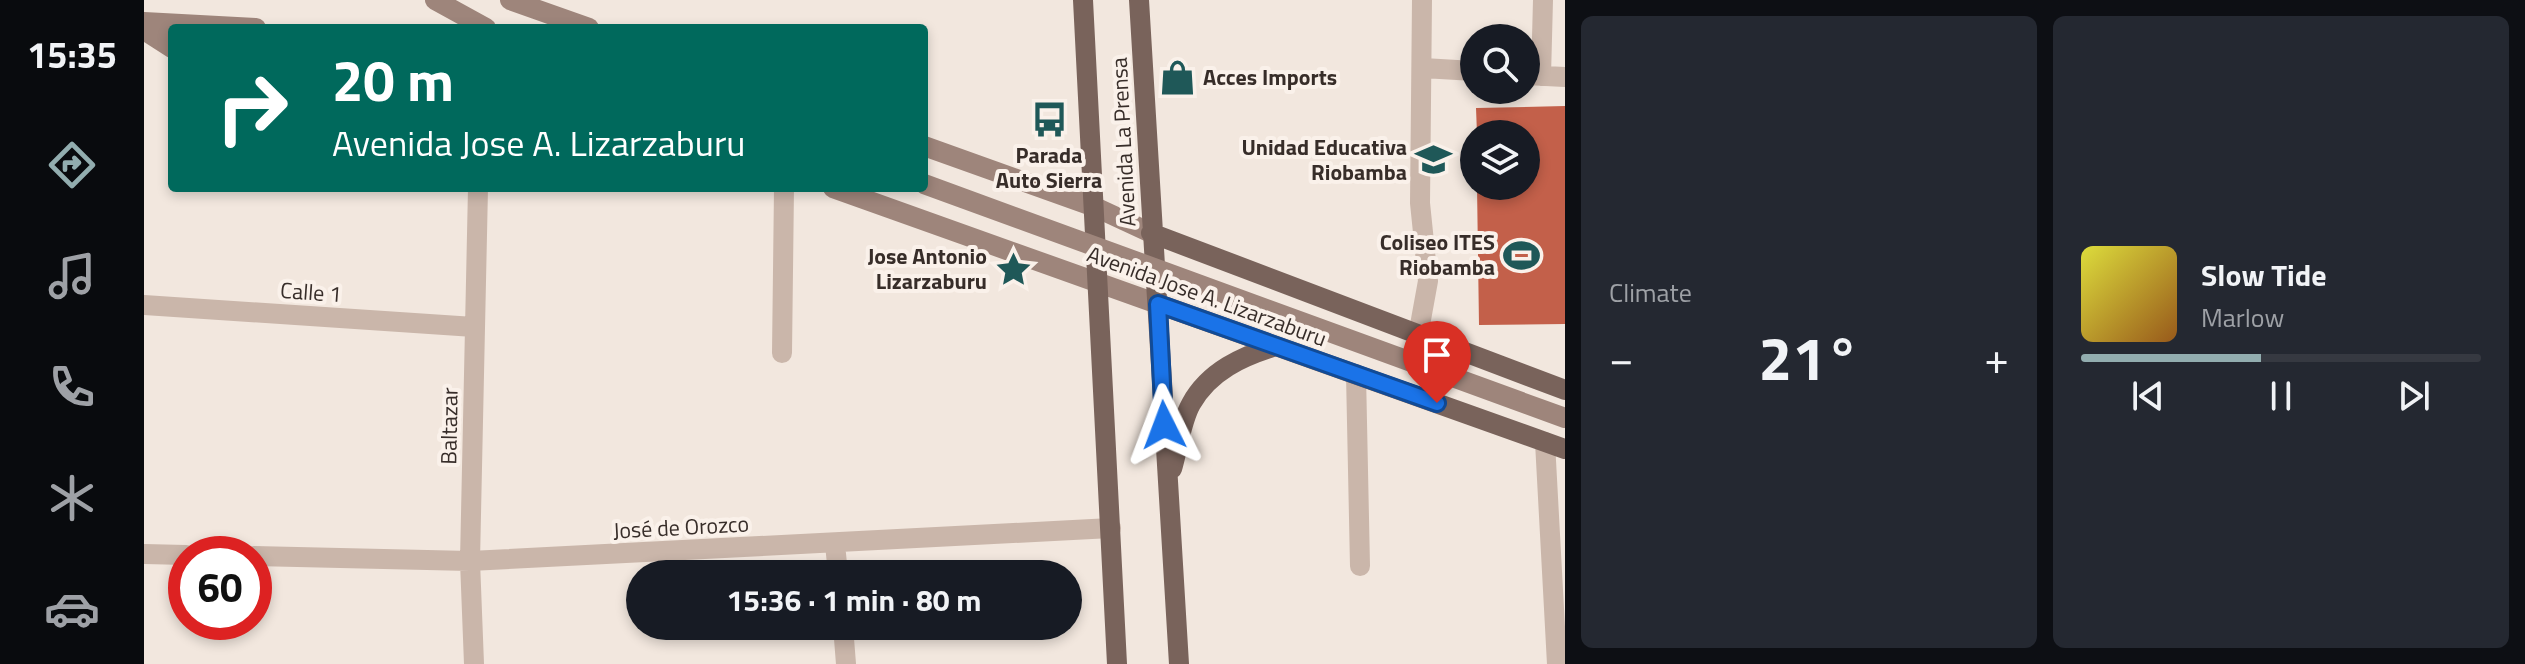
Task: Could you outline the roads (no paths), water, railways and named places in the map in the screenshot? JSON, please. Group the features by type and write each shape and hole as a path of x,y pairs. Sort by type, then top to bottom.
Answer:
{"main road":[{"name":"Avenida La Prensa","path":"1083,0 1117,664"},
{"name":"Avenida La Prensa","path":"1139,0 1179,664"},
{"name":"Avenida Jose A. Lizarzaburu","path":"1151,233 1565,390"},
{"name":"Avenida Jose A. Lizarzaburu","path":"1158,304 1565,449"},
{"path":"1167,485 1191,404 1214,376 1245,355 1276,346"}],"street":[{"path":"435,0 479,24"},
{"path":"510,0 578,24"},
{"path":"1418,336 1428,281 1420,203 1422,0"},
{"path":"1540,24 1543,0"},
{"path":"144,22 181,24"},
{"path":"144,30 168,45"},
{"path":"1423,68 1460,70"},
{"path":"1540,76 1565,77"},
{"name":"Avenida Jose A. Lizarzaburu","path":"928,147 1095,207 1151,233"},
{"path":"928,185 1565,418"},
{"name":"Baltazar","path":"474,664 470,561 478,192"},
{"path":"782,353 784,192"},
{"name":"Avenida Jose A. Lizarzaburu","path":"844,192 1158,304"},
{"name":"Calle 1","path":"144,305 474,327"},
{"path":"1356,374 1360,566"},
{"path":"1545,442 1557,664"},
{"name":"José de Orozco","path":"272,556 470,561 1111,528"},
{"path":"835,544 837,560"},
{"path":"144,554 168,555"},
{"path":"844,640 846,664"}],"place":[{"name":"Acces Imports","path":"1177,77"},
{"name":"Parada Auto Sierra","path":"1049,119"},
{"name":"Unidad Educativa Riobamba","path":"1433,160"},
{"name":"Coliseo ITES Riobamba","path":"1521,255"},
{"name":"Jose Antonio Lizarzaburu","path":"1013,269"}]}
